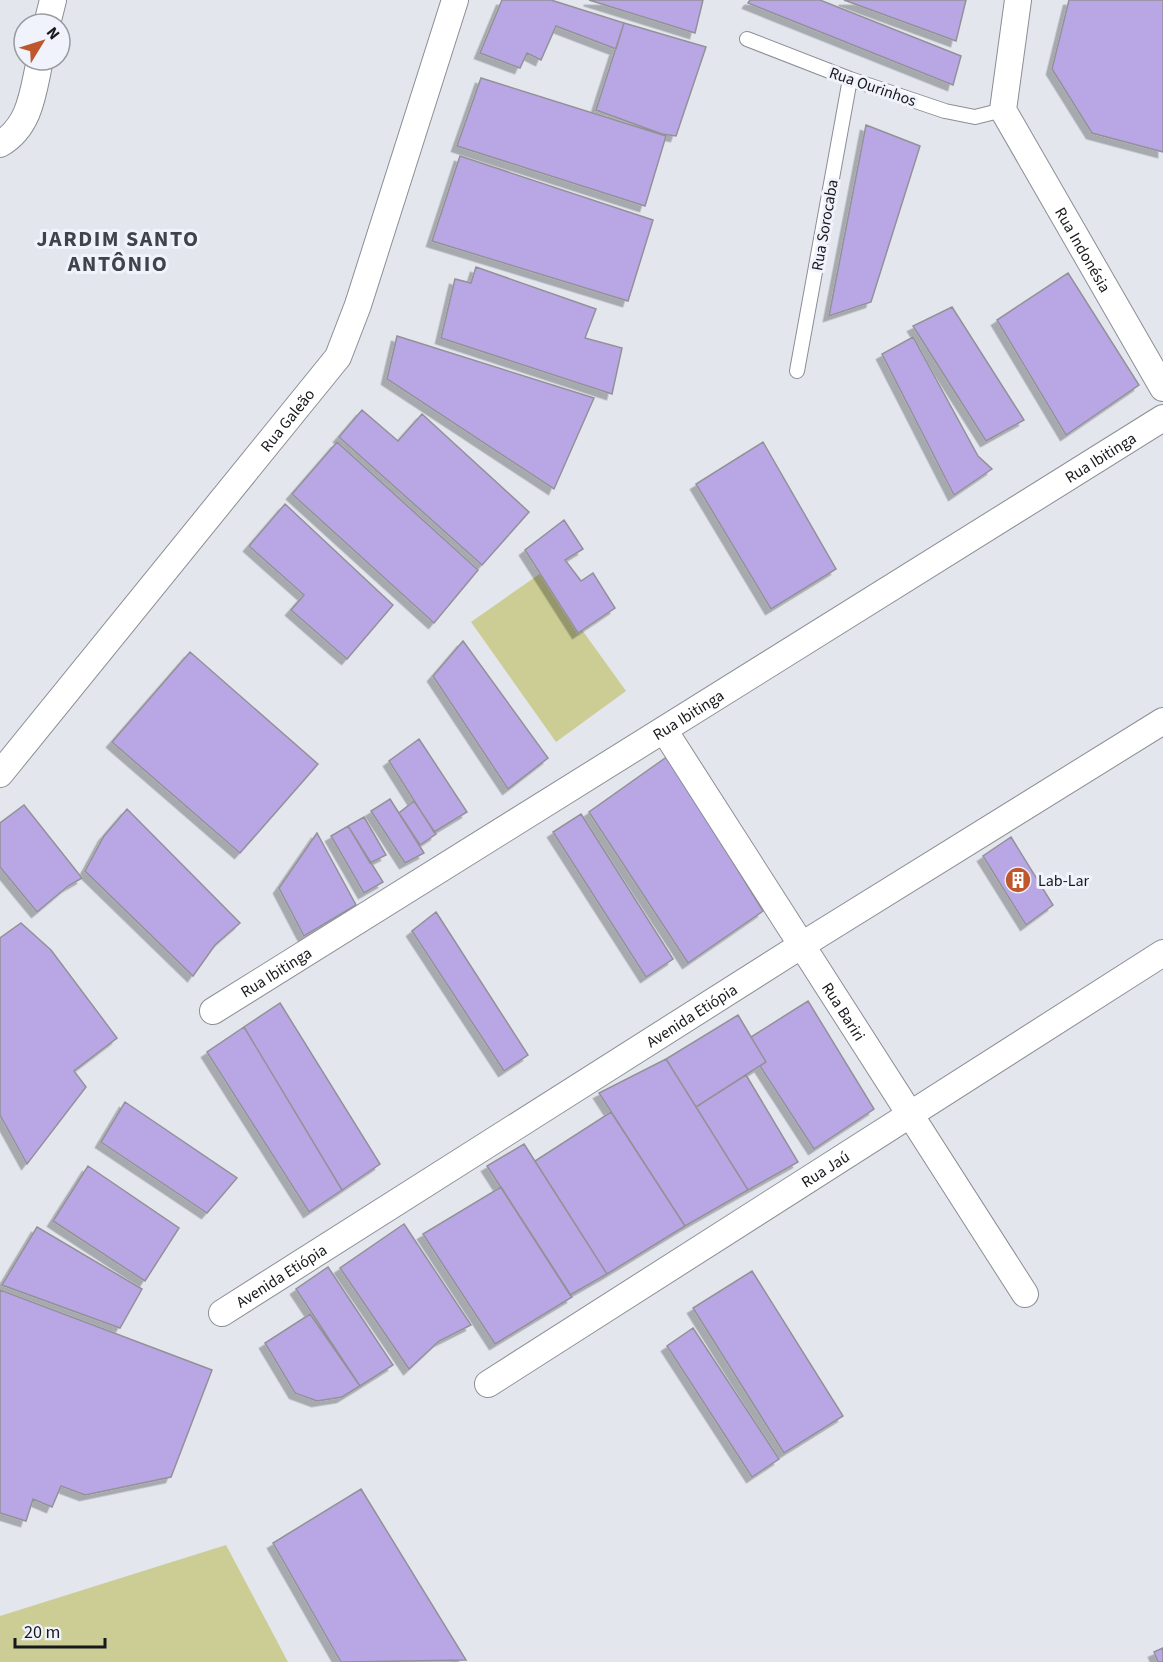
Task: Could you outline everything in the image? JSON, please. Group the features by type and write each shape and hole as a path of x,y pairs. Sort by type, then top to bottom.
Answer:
{"street":[{"name":"Rua Galeão","path":"0,774 338,357 358,305 455,0"},
{"path":"1003,110 1018,0"},
{"path":"0,144 21,125 30,108 38,72"},
{"name":"Rua Indonésia","path":"1003,110 1163,388"},
{"name":"Rua Ibitinga","path":"213,1011 1163,418"},
{"name":"Avenida Etiópia","path":"222,1313 802,945 1163,721"},
{"name":"Rua Bariri","path":"664,730 1025,1294"},
{"name":"Rua Jaú","path":"488,1384 1163,953"}],"lane":[{"name":"Rua Ourinhos","path":"747,39 850,79 965,115 975,117 1003,110"},
{"name":"Rua Sorocaba","path":"797,371 850,79"}],"green space":[{"path":"541,573 626,691 556,742 471,622"},
{"path":"226,1545 288,1662 0,1662 0,1616"}],"building":[{"path":"502,0 551,0 624,23 616,49 556,26 541,60 527,53 520,68 480,53"},
{"path":"589,0 703,0 695,33"},
{"path":"750,0 820,0 961,56 953,85 748,3"},
{"path":"844,0 966,0 956,41"},
{"path":"1069,0 1163,0 1163,152 1092,133 1052,69"},
{"path":"624,23 706,47 676,136 662,134 596,110"},
{"path":"481,78 666,136 645,206 457,146"},
{"path":"866,125 920,146 871,302 829,316"},
{"path":"460,156 653,220 628,301 432,241"},
{"path":"476,267 596,309 585,338 622,348 612,394 441,338 455,279 471,283"},
{"path":"1068,273 1139,385 1066,435 997,320"},
{"path":"952,307 1024,420 986,441 913,326"},
{"path":"397,336 594,398 554,489 387,379"},
{"path":"913,337 978,456 992,469 954,495 882,354"},
{"path":"362,410 398,441 422,414 529,512 482,565 339,437"},
{"path":"337,442 478,570 434,623 292,494"},
{"path":"763,442 836,569 771,609 696,484"},
{"path":"285,504 393,605 347,659 291,610 304,595 249,546"},
{"path":"564,520 583,549 565,560 581,581 593,573 615,608 578,633 525,550"},
{"path":"463,641 548,758 508,789 433,676"},
{"path":"190,652 318,764 240,853 112,742"},
{"path":"419,739 467,812 434,832 389,761"},
{"path":"668,756 763,911 688,963 589,812"},
{"path":"390,799 424,853 405,863 371,811"},
{"path":"414,801 436,834 420,845 399,813"},
{"path":"24,805 82,878 68,886 37,912 0,867 0,823"},
{"path":"127,809 240,923 215,945 193,976 85,871 104,836"},
{"path":"581,814 673,959 646,977 553,832"},
{"path":"364,817 386,855 370,863 348,826"},
{"path":"348,826 383,882 364,893 331,836"},
{"path":"317,833 356,905 304,936 279,888"},
{"name":"Lab-Lar","path":"1011,837 1053,905 1026,925 983,856"},
{"path":"436,912 528,1055 504,1071 412,931"},
{"path":"21,923 51,950 117,1038 74,1071 86,1087 27,1164 0,1115 0,938"},
{"path":"808,1001 874,1109 814,1149 760,1066 766,1062 751,1037"},
{"path":"280,1003 380,1164 342,1190 244,1027"},
{"path":"738,1015 766,1062 696,1107 666,1059"},
{"path":"244,1027 342,1190 309,1212 207,1052"},
{"path":"666,1059 748,1190 685,1226 599,1093"},
{"path":"746,1075 798,1162 748,1190 696,1107"},
{"path":"125,1102 237,1178 207,1213 101,1142"},
{"path":"611,1112 685,1226 607,1274 535,1161"},
{"path":"524,1144 607,1274 570,1295 487,1166"},
{"path":"88,1166 179,1228 145,1281 53,1221"},
{"path":"501,1187 572,1297 495,1344 423,1234"},
{"path":"404,1224 471,1325 439,1341 409,1369 340,1268"},
{"path":"37,1227 142,1289 120,1328 2,1285"},
{"path":"328,1267 393,1365 360,1386 296,1289"},
{"path":"752,1271 843,1416 784,1453 693,1308"},
{"path":"0,1290 212,1370 171,1477 85,1495 61,1486 52,1507 33,1499 26,1521 0,1513"},
{"path":"310,1314 360,1386 342,1397 317,1401 295,1393 265,1343"},
{"path":"693,1328 779,1459 752,1477 667,1346"},
{"path":"361,1489 466,1660 341,1662 273,1543"},
{"path":"1163,1648 1163,1662 1158,1662 1154,1652"}],"place":[{"name":"Lab-Lar","path":"1018,880"}],"district":[{"name":"JARDIM SANTO ANTÔNIO","path":"118,250"}]}
